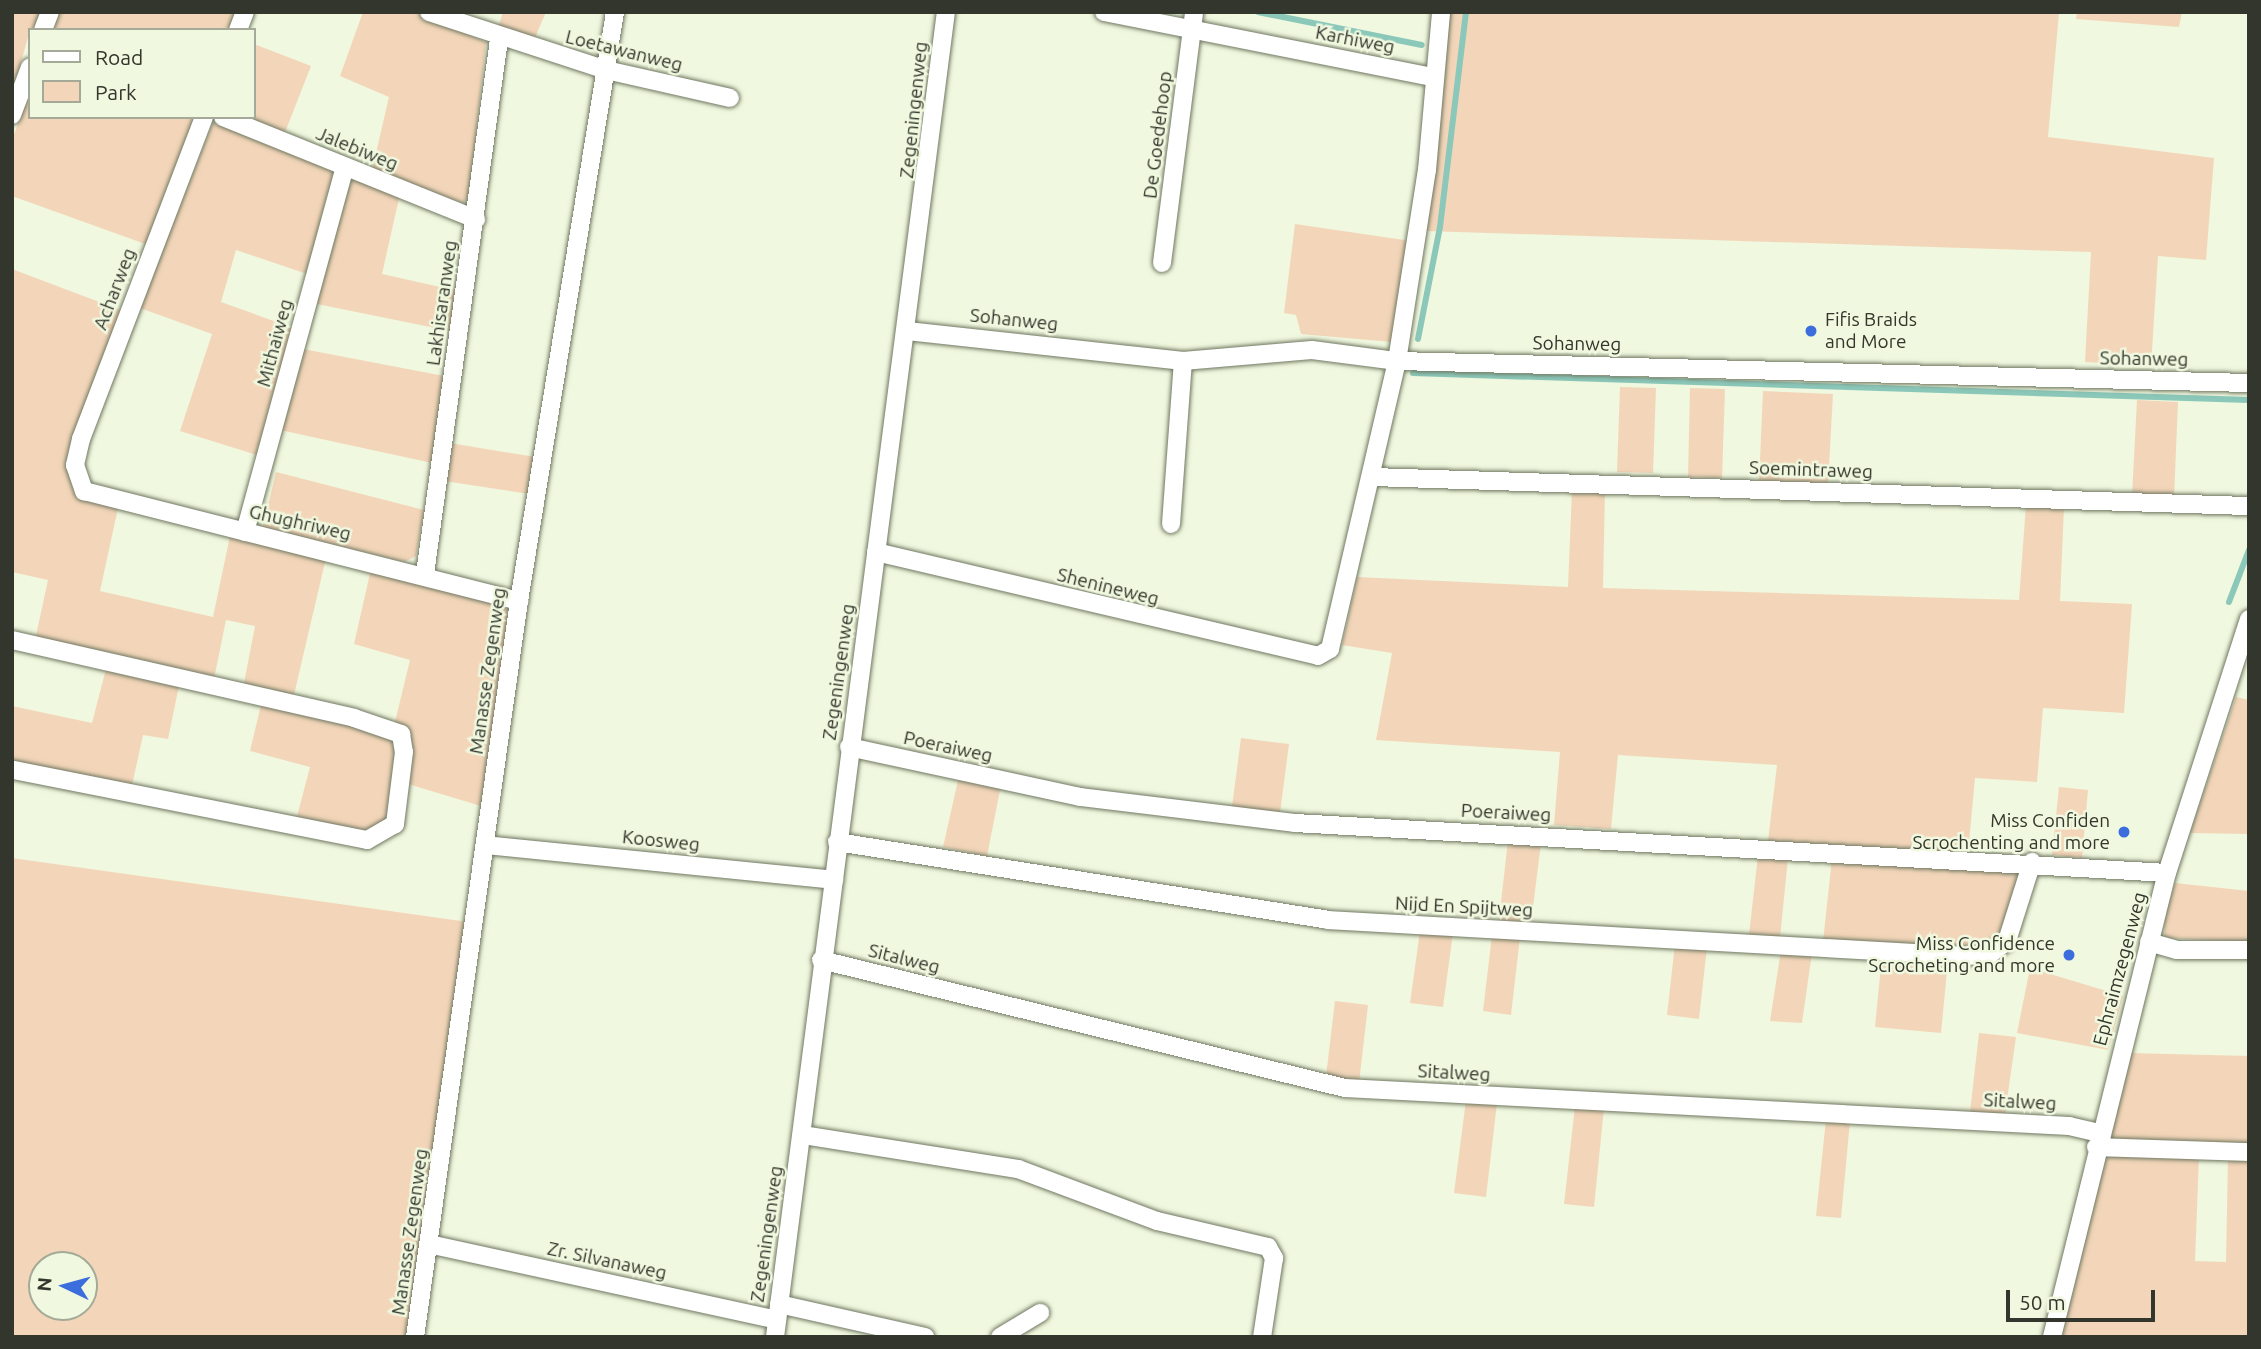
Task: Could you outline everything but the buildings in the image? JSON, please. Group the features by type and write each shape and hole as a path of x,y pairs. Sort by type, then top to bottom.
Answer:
{"street":[{"name":"Loetawanweg","path":"429,12 499,39 606,71 730,99"},
{"name":"Manasse Zegenweg","path":"415,1337 519,601 615,12"},
{"name":"Zegeningenweg","path":"777,1320 803,1135 821,960 907,331 946,12"},
{"name":"Karhiweg","path":"1104,12 1193,21 1432,77"},
{"path":"1373,477 1397,361 1427,170 1432,77 1441,12"},
{"name":"De Goedehoop","path":"1162,263 1193,21"},
{"name":"Lakhisaranweg","path":"425,574 499,39"},
{"path":"12,115 28,72"},
{"name":"Acharweg","path":"76,478 92,408 203,119"},
{"name":"Jalebiweg","path":"228,119 476,219"},
{"name":"Mithaiweg","path":"245,531 345,167"},
{"name":"Sohanweg","path":"907,331 1183,361 1311,350 1397,361 2249,383"},
{"path":"1171,524 1183,361"},
{"name":"Shenineweg","path":"876,552 1318,656 1330,649 1373,477"},
{"name":"Soemintraweg","path":"1373,477 2249,506"},
{"name":"Ghughriweg","path":"76,478 84,491 425,574 519,601"},
{"name":"Ephraimzegenweg","path":"2052,1337 2097,1140 2167,873 2249,618"},
{"path":"12,640 354,718 401,734 404,752 395,824 367,840 12,770"},
{"name":"Poeraiweg","path":"849,747 1080,797 1295,823 2032,862 2167,873"},
{"name":"Nijd En Spijtweg","path":"837,842 1327,920 1967,956 1990,954 2007,941 2032,862"},
{"name":"Koosweg","path":"485,845 834,880"},
{"path":"2149,942 2177,950 2249,950"},
{"name":"Sitalweg","path":"821,960 1346,1088 2069,1126 2097,1140 2249,1152"},
{"path":"803,1135 1018,1169 1157,1221 1268,1247 1274,1258 1262,1337"},
{"name":"Zr. Silvanaweg","path":"429,1244 777,1320 925,1337"},
{"path":"1000,1337 1040,1313"}],"green space":[{"path":"12,12 43,12 37,28 28,28 28,37 12,94"},
{"path":"57,12 237,12 231,28 52,28"},
{"path":"363,12 413,12 486,42 469,197 463,203 372,170 389,97 340,76"},
{"path":"503,12 546,12 534,40 498,28"},
{"path":"1450,12 2059,13 2048,137 2214,158 2206,260 2158,256 2151,366 2085,362 2091,252 1426,231"},
{"path":"2077,12 2182,12 2179,27 2076,19"},
{"path":"256,45 311,66 284,135 240,119 256,119"},
{"path":"28,96 28,119 196,119 148,245 12,196 12,140"},
{"path":"213,122 334,168 337,177 310,275 236,250 221,302 296,329 260,456 180,431 212,334 140,308"},
{"path":"352,176 400,194 382,274 458,291 450,331 312,303"},
{"path":"1295,224 1411,241 1392,342 1301,334 1296,315 1284,313"},
{"path":"12,269 123,311 68,469 75,492 118,508 100,591 213,617 230,536 326,558 293,699 243,688 255,626 226,620 214,679 35,640 48,580 12,572"},
{"path":"303,349 444,376 432,463 280,430"},
{"path":"1620,387 1656,388 1653,473 1617,472"},
{"path":"1690,388 1725,389 1722,478 1688,477"},
{"path":"1763,391 1833,394 1828,484 1759,482"},
{"path":"2137,400 2178,402 2174,498 2132,496"},
{"path":"450,443 535,457 529,494 444,481"},
{"path":"276,472 424,510 416,556 404,562 263,527"},
{"path":"1572,490 1605,490 1603,588 2019,600 2026,505 2064,506 2060,601 2132,604 2124,713 2043,708 2037,782 1975,778 1968,853 1768,841 1777,765 1618,755 1611,829 1554,825 1560,752 1376,740 1392,653 1342,645 1357,577 1568,587"},
{"path":"371,569 503,605 509,613 481,806 408,784 394,726 410,660 354,644"},
{"path":"107,665 180,681 168,739 143,735 131,790 12,768 12,706 92,723"},
{"path":"2236,697 2249,700 2249,834 2190,833"},
{"path":"262,701 387,735 399,743 388,824 367,836 295,824 310,767 250,751"},
{"path":"1241,738 1289,744 1280,813 1232,807"},
{"path":"959,776 1001,785 987,856 943,847"},
{"path":"2059,787 2088,790 2082,858 2052,855"},
{"path":"1508,840 1541,843 1531,923 1499,920"},
{"path":"1758,855 1788,858 1780,938 1749,935"},
{"path":"12,858 468,922 409,1337 12,1337"},
{"path":"1832,859 2021,872 2001,939 1981,950 1823,941"},
{"path":"2175,883 2249,891 2249,942 2165,938 2164,918"},
{"path":"1420,931 1453,933 1443,1007 1410,1003"},
{"path":"1492,935 1520,937 1511,1015 1483,1011"},
{"path":"1675,944 1707,947 1699,1019 1667,1015"},
{"path":"1781,950 1812,953 1802,1023 1770,1021"},
{"path":"1882,955 1948,961 1941,1033 1875,1027"},
{"path":"2030,968 2123,996 2108,1050 2017,1033"},
{"path":"1335,1001 1368,1005 1359,1083 1326,1076"},
{"path":"1979,1033 2016,1037 2005,1114 1970,1112"},
{"path":"2128,1053 2249,1056 2249,1145 2108,1141"},
{"path":"1466,1100 1497,1103 1486,1197 1454,1193"},
{"path":"1575,1106 1604,1108 1594,1207 1564,1204"},
{"path":"1826,1119 1850,1121 1841,1218 1816,1216"},
{"path":"2199,1156 2195,1261 2226,1262 2228,1156 2249,1156 2249,1337 2060,1337 2100,1165 2110,1157"}],"waterway":[{"path":"1258,12 1422,45"},
{"path":"1418,339 1440,227 1466,12"},
{"path":"1413,373 2249,400"},
{"path":"2229,602 2249,550"}],"place":[{"name":"Fifis Braids and More","path":"1811,331"},
{"name":"Miss Confiden Scrochenting and more","path":"2124,832"},
{"name":"Miss Confidence Scrocheting and more","path":"2069,955"}]}
